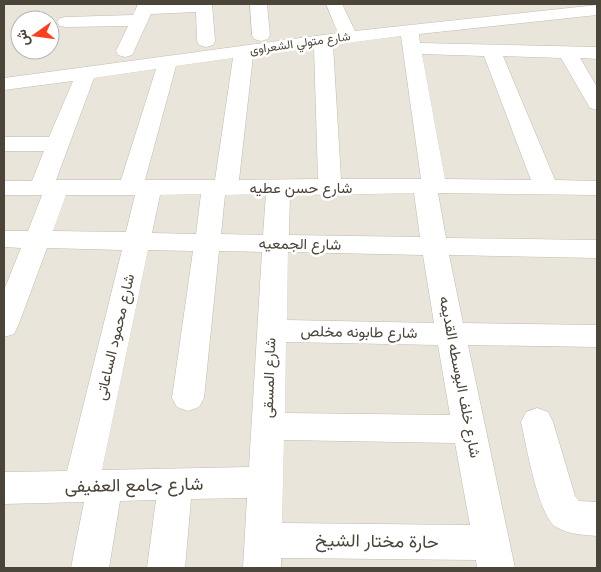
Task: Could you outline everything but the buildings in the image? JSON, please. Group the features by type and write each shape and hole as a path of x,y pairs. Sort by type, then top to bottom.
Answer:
{"street":[{"path":"258,4 260,35"},
{"path":"334,4 346,31"},
{"name":"شارع متولي الشعراوى","path":"4,70 124,51 206,41 260,35 346,31 487,7 557,4"},
{"path":"66,22 143,11 204,5 206,41"},
{"name":"شارع متولي الشعراوى","path":"4,84 323,40 346,31 410,39 597,10"},
{"path":"124,51 143,11"},
{"path":"410,39 490,49 597,54"},
{"name":"شارع خلف البوسطه القديمه","path":"410,39 429,186 434,246 493,555"},
{"path":"323,40 330,188"},
{"path":"490,49 546,188"},
{"path":"188,398 207,243 220,188 244,51"},
{"path":"567,52 597,104"},
{"name":"شارع محمود الساعاتى","path":"90,568 93,486 136,242 140,188 168,61"},
{"path":"4,326 37,240 58,144 86,72"},
{"path":"4,144 58,144"},
{"name":"شارع حسن عطيه","path":"4,188 330,188 429,186 597,188"},
{"name":"شارع المسقى","path":"262,554 274,244 278,188"},
{"name":"شارع الجمعيه","path":"4,239 597,249"},
{"name":"شارع طابونه مخلص","path":"271,331 597,336"},
{"path":"536,422 558,502 567,514 580,518 597,519"},
{"path":"267,426 470,429"},
{"name":"شارع جامع العفيفى","path":"4,488 265,482"},
{"path":"166,568 175,484"},
{"name":"حارة مختار الشيخ","path":"262,554 493,555"}],"shaded area":[{"path":"4,4 597,4 597,568 4,568"}]}
